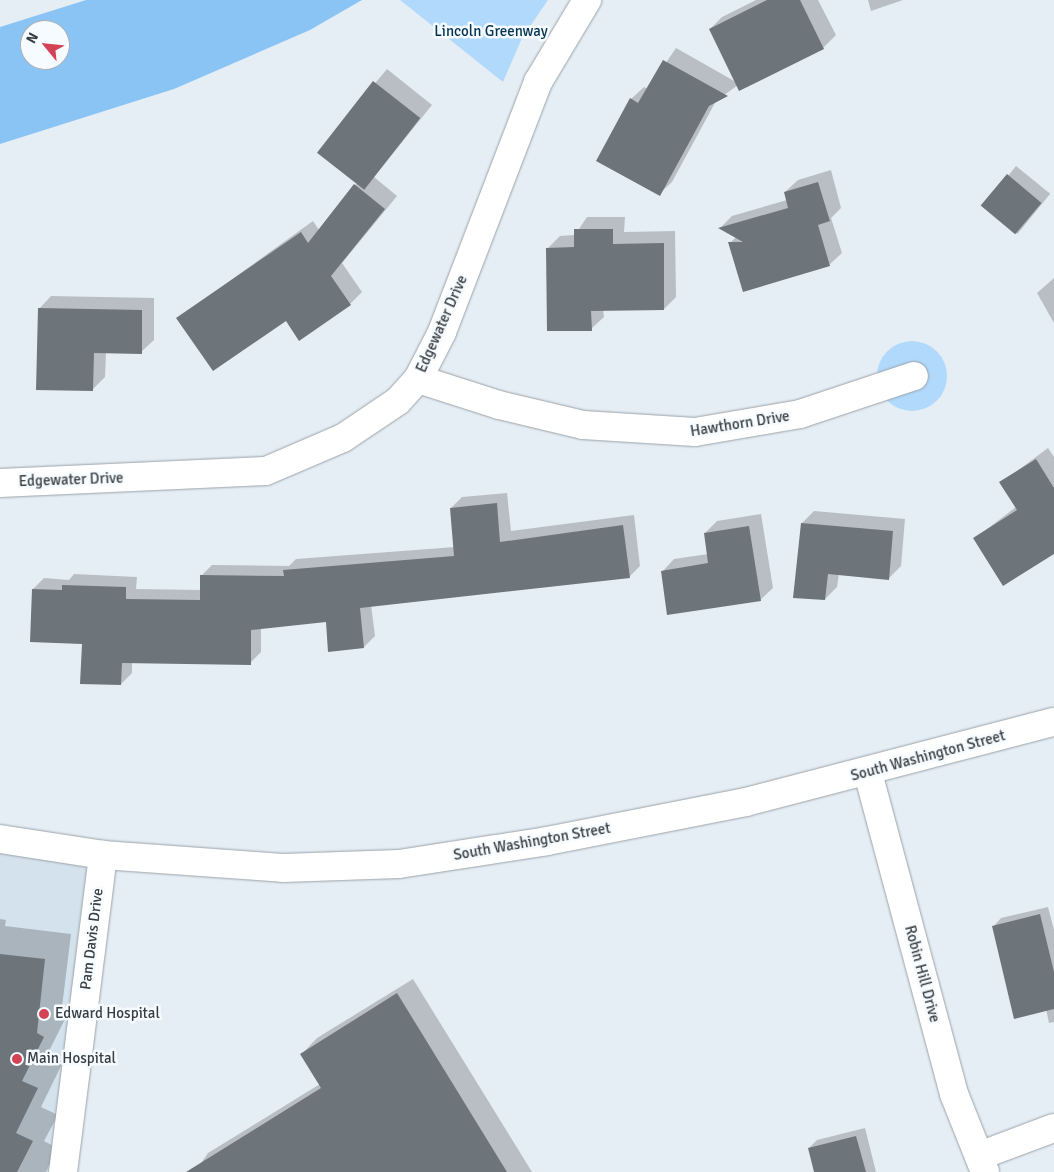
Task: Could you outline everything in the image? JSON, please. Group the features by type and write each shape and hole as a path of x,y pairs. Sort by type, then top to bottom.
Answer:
{"street":[{"name":"Edgewater Drive","path":"0,483 266,471 343,438 398,400 418,379 442,332 538,82 587,0"},
{"name":"Hawthorn Drive","path":"418,379 500,405 583,425 696,432 800,414 914,376"},
{"name":"South Washington Street","path":"0,839 103,855 283,868 399,864 547,841 868,773 1054,722"},
{"name":"Robin Hill Drive","path":"868,773 954,1094 982,1164"},
{"name":"Pam Davis Drive","path":"63,1172 103,855"},
{"path":"982,1164 1054,1128"}],"shaded area":[{"path":"86,0 362,0 310,30 174,89 0,144 0,27 20,21 20,70 70,70 70,20 22,20"},
{"name":"Edward Hospital","path":"0,840 105,856 72,1172 0,1172"}],"green space":[{"name":"Lincoln Greenway","path":"400,0 548,0 522,38 503,82"},
{"path":"919,341 932,347 941,356 945,362 947,376 945,390 937,401 926,409 905,411 898,409 887,401 879,390 877,369 879,362 887,351 898,343"}],"building":[{"path":"767,0 800,0 824,49 739,91 709,29"},
{"path":"663,60 728,96 709,106 660,196 596,161 630,98 638,103"},
{"path":"373,81 420,118 364,190 317,153"},
{"path":"1007,174 1041,203 1015,234 981,205"},
{"path":"818,182 830,221 818,225 830,266 743,292 728,242 743,242 718,228 788,208 784,192"},
{"path":"354,184 385,209 331,276 351,305 299,341 286,321 213,371 176,318 301,232 308,243"},
{"path":"574,229 613,229 613,244 664,243 664,310 591,311 592,331 547,331 546,248 574,247"},
{"path":"38,308 142,310 142,354 94,353 93,391 36,390"},
{"path":"1036,459 1054,488 1054,554 1003,586 973,538 1017,510 999,482"},
{"path":"497,503 500,542 623,525 630,578 360,608 364,648 328,652 326,622 251,630 251,665 122,663 121,685 80,684 82,644 30,642 32,589 62,590 62,585 126,587 126,599 200,600 200,575 284,576 283,570 454,556 450,508"},
{"path":"801,523 893,531 889,580 828,574 825,600 793,598"},
{"path":"749,526 761,601 667,615 661,571 708,563 704,533"},
{"path":"1040,914 1054,972 1054,1009 1014,1019 992,926"},
{"name":"Main Hospital","path":"0,954 45,959 37,1033 44,1037 22,1081 38,1088 16,1133 33,1141 17,1172 0,1172"},
{"path":"397,993 507,1172 186,1172 321,1088 300,1054"},
{"path":"856,1136 866,1172 814,1172 808,1148"}],"place":[{"name":"Edward Hospital","path":"44,1014"},
{"name":"Main Hospital","path":"17,1059"}]}
